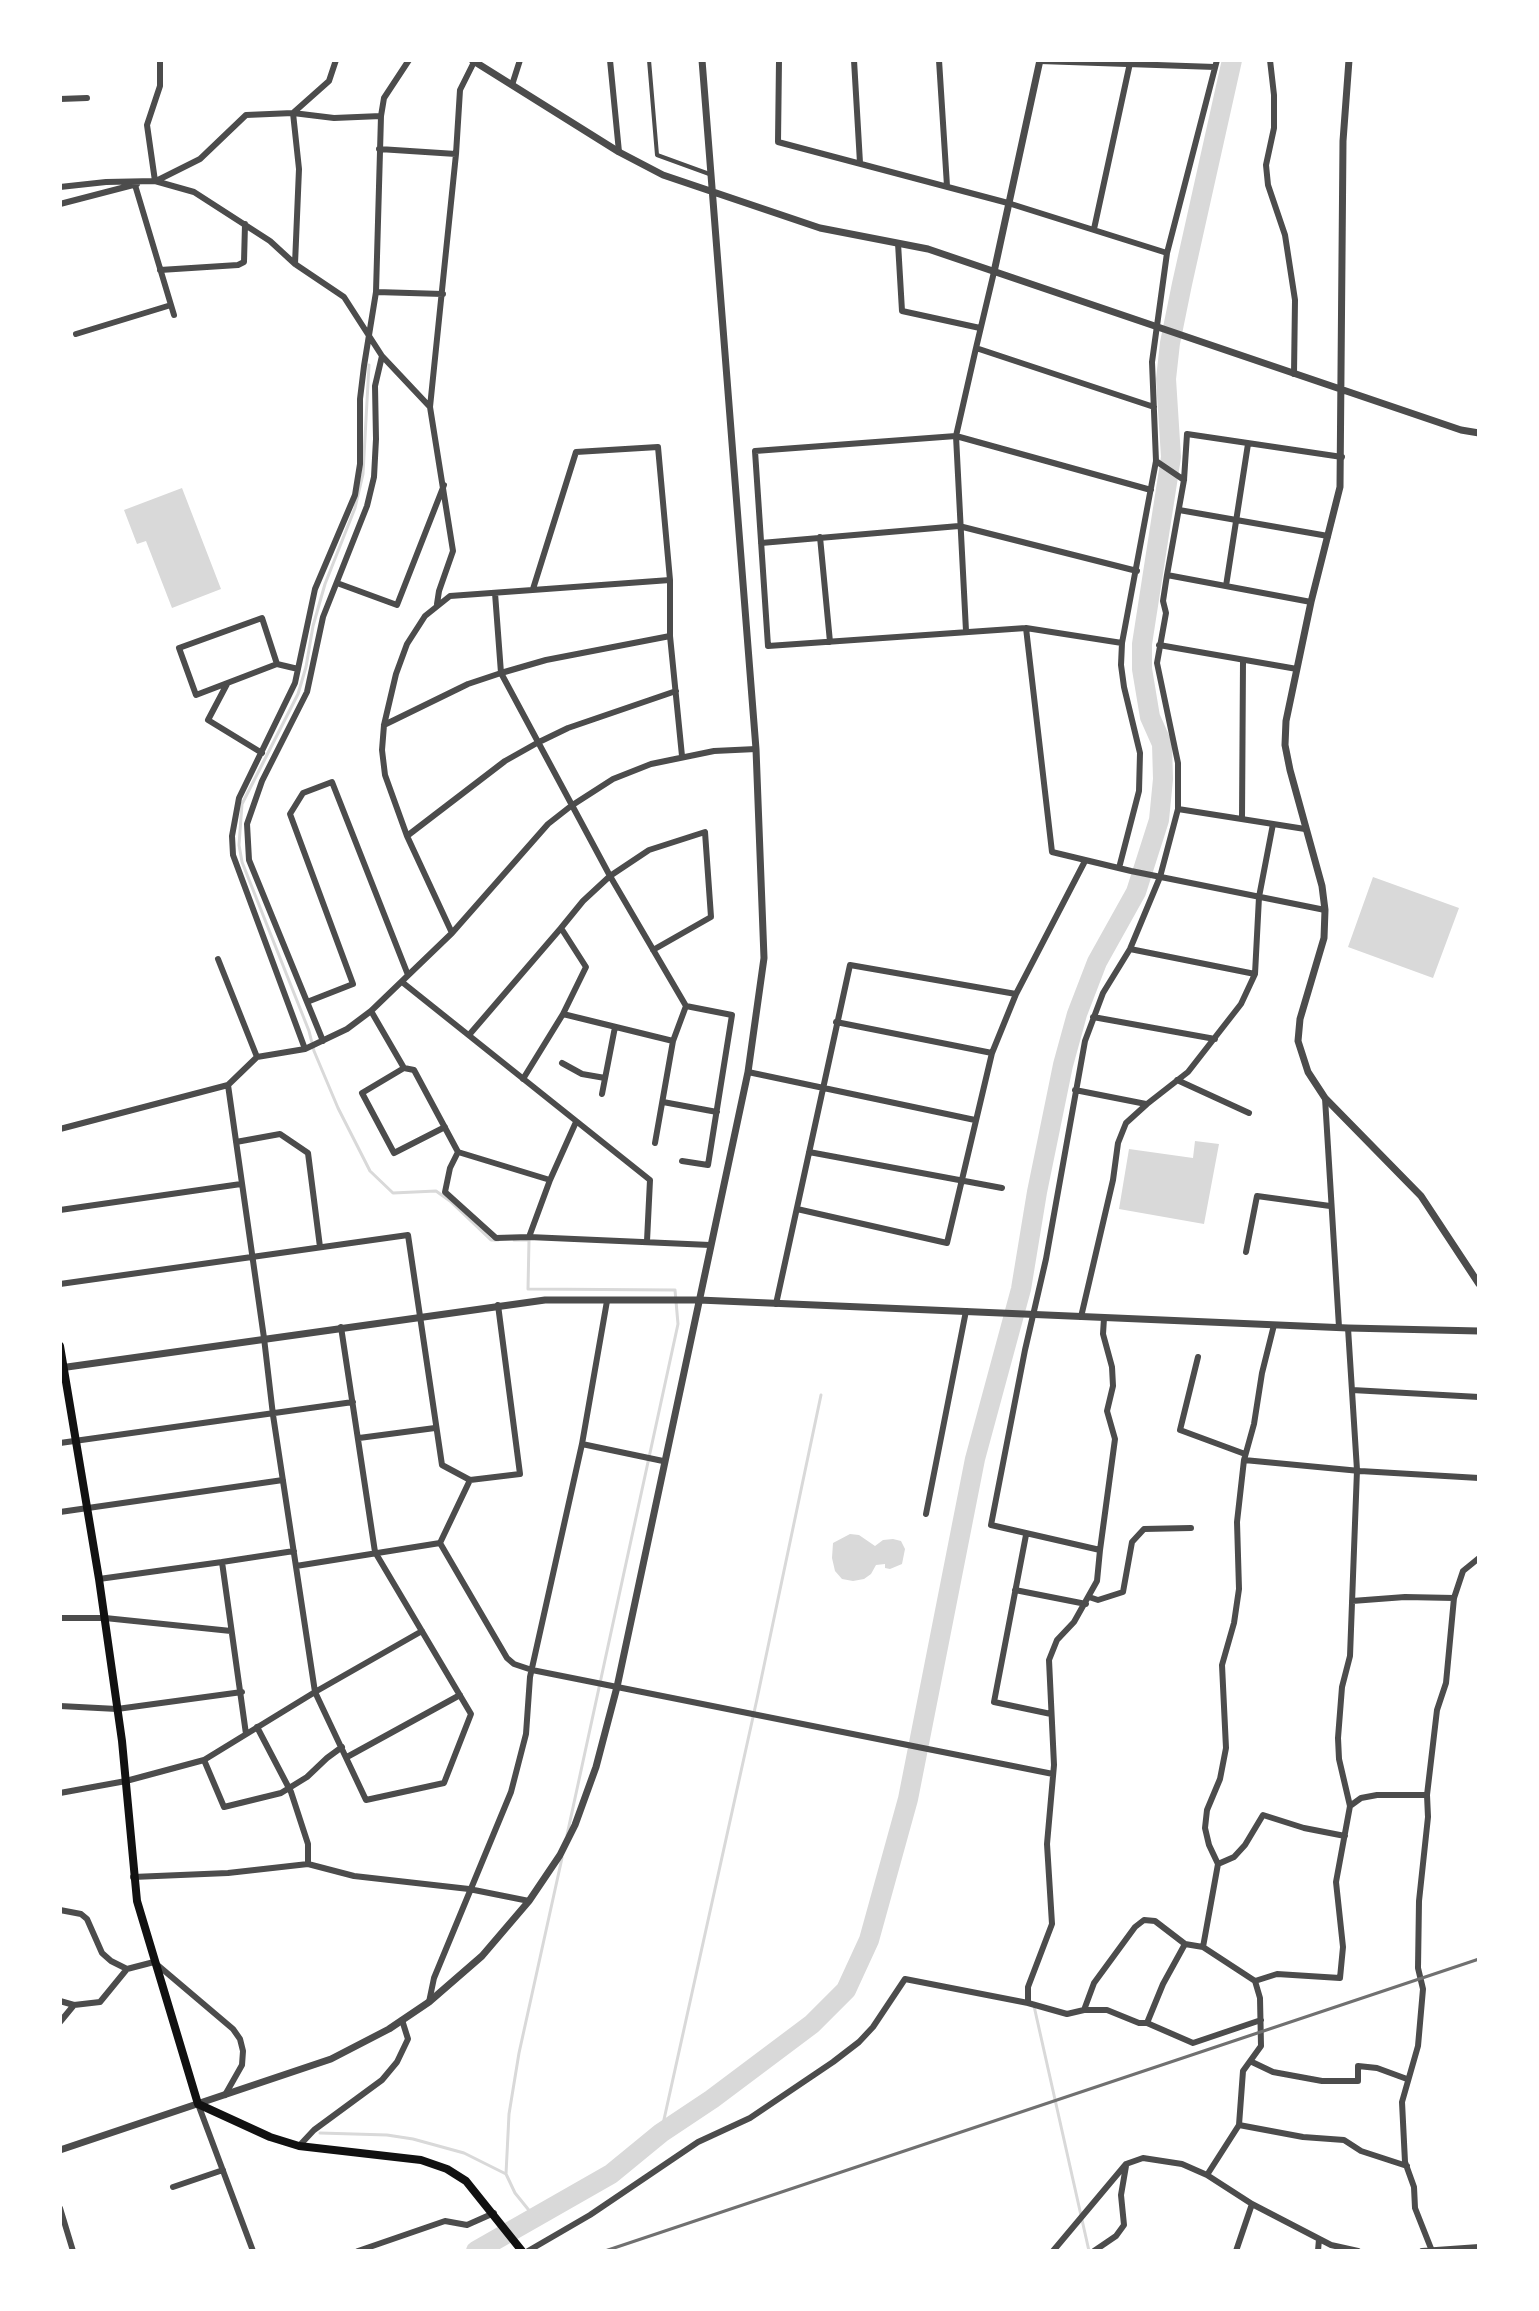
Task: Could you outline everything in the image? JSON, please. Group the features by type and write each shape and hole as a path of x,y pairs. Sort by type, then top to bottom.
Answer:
{"main road":[{"path":"60,1346 61,1367 105,1618 131,1823 133,1877 154,1962 198,2104 270,2137 299,2146 392,2156 447,2169 466,2181 525,2251"}],"street":[{"path":"155,181 147,125 160,86 160,60"},
{"path":"293,113 329,81 336,60"},
{"path":"305,1049 233,855 234,817 239,798 286,706 298,669 315,589 355,495 360,399 376,292 381,116 384,98 409,60"},
{"path":"512,85 520,60"},
{"path":"610,60 619,152"},
{"path":"649,60 657,155 712,175"},
{"path":"60,2150 331,2059 429,2002 482,1956 529,1901 560,1855 575,1825 596,1767 617,1687 748,1072 764,958 756,749 702,60"},
{"path":"779,60 778,142 1008,203 1167,253"},
{"path":"854,60 860,163"},
{"path":"939,60 947,186"},
{"path":"966,631 956,436 1040,60 1216,64 1167,253 1156,327 1152,362 1158,462 1122,643 1121,665 1140,753 1139,791 1119,868"},
{"path":"1270,60 1274,128 1266,165 1268,185 1285,235 1295,300 1294,374"},
{"path":"1349,60 1343,141 1340,487 1286,721 1285,745 1322,886 1325,910 1324,938 1298,1033 1301,1057 1325,1098 1421,1196 1479,1284"},
{"path":"437,604 453,551 430,407 460,90 473,61 619,152 663,175 820,228 928,249 1461,430 1479,433"},
{"path":"1094,229 1130,63"},
{"path":"60,99 87,98"},
{"path":"293,113 299,169 295,264"},
{"path":"60,204 155,181 200,159 246,115 381,116"},
{"path":"379,149 456,154"},
{"path":"60,187 155,181 194,192 270,241 295,264 344,297 382,356 430,407"},
{"path":"135,185 174,315"},
{"path":"160,270 238,265 244,262 245,224"},
{"path":"898,243 902,311 980,328"},
{"path":"376,292 443,294"},
{"path":"76,334 171,305"},
{"path":"976,348 1154,407"},
{"path":"323,1041 249,860 247,824 262,781 307,692 323,617 374,477 375,386 382,356"},
{"path":"1100,1550 991,1525 1046,1259 1085,1041 1103,993 1130,949 1160,877 1178,809 1178,763 1157,663 1166,613 1163,601 1179,510 1187,434 1342,457"},
{"path":"1122,643 1026,628 768,646 755,451 956,436 1151,490"},
{"path":"1226,586 1248,444"},
{"path":"533,589 576,452 658,447 670,580 670,636 682,756"},
{"path":"1158,462 1182,479"},
{"path":"337,583 397,605 444,484"},
{"path":"1179,510 1328,536"},
{"path":"761,543 959,526 1137,571"},
{"path":"338,535 353,541"},
{"path":"820,537 830,642"},
{"path":"1167,575 1311,602"},
{"path":"452,933 407,836 385,775 382,750 384,725 407,644 425,616 450,596 670,580"},
{"path":"495,593 501,673 610,876 686,1006 732,1015 708,1165 682,1161"},
{"path":"277,664 262,618 179,648 196,695 277,664 298,669"},
{"path":"1026,628 1052,852 1325,910"},
{"path":"384,725 468,684 501,673 546,660 670,636"},
{"path":"1159,645 1297,669"},
{"path":"1242,819 1243,660"},
{"path":"227,684 208,720 262,753"},
{"path":"407,836 505,761 537,743 568,728 676,691"},
{"path":"60,1129 228,1085 257,1057 305,1049 347,1029 371,1011 452,933 548,824 571,806 613,779 651,764 714,751 756,749"},
{"path":"251,774 262,781"},
{"path":"307,1002 353,984 290,814 303,793 332,782 408,975"},
{"path":"1178,809 1305,829"},
{"path":"1081,1317 1113,1180 1118,1143 1126,1123 1188,1072 1241,1004 1255,974 1259,897 1273,824"},
{"path":"469,1035 583,901 610,876 649,850 705,832 711,917 653,950"},
{"path":"797,1209 947,1243 992,1053 1016,994 1085,861"},
{"path":"523,1079 563,1014 586,967 561,928"},
{"path":"1130,949 1255,974"},
{"path":"218,959 257,1057"},
{"path":"776,1304 850,965 1016,994"},
{"path":"402,982 650,1180 647,1241"},
{"path":"655,1143 673,1041 686,1006"},
{"path":"371,1011 404,1068"},
{"path":"563,1014 673,1041"},
{"path":"1093,1017 1215,1039"},
{"path":"836,1022 992,1053"},
{"path":"602,1094 615,1027"},
{"path":"562,1063 582,1074 605,1078"},
{"path":"445,1127 394,1153 362,1093 404,1068 414,1070 445,1127 458,1152 550,1180"},
{"path":"748,1072 975,1120"},
{"path":"1177,1080 1249,1113"},
{"path":"228,1085 315,1692 366,1800 444,1783 471,1714 375,1552 341,1327"},
{"path":"1075,1090 1147,1104"},
{"path":"1325,1098 1339,1327"},
{"path":"663,1102 717,1112"},
{"path":"529,1237 576,1122"},
{"path":"236,1142 280,1134 308,1153 320,1247"},
{"path":"458,1152 450,1168 445,1192 496,1238 710,1245"},
{"path":"809,1152 1002,1188"},
{"path":"60,1210 241,1184"},
{"path":"1246,1252 1257,1196 1330,1206"},
{"path":"60,1284 408,1235 442,1465 470,1480 520,1474 498,1305"},
{"path":"61,1367 545,1300 699,1300 1479,1331 1479,1338"},
{"path":"429,2002 434,1978 511,1792 526,1734 532,1670 582,1444 607,1301"},
{"path":"926,1514 966,1311"},
{"path":"1028,2003 1028,1987 1052,1924 1047,1844 1053,1774 1049,1660 1057,1640 1074,1622 1097,1581 1115,1439 1107,1411 1113,1386 1112,1367 1103,1334 1104,1318"},
{"path":"1203,1947 1218,1864 1205,1828 1207,1810 1220,1779 1226,1748 1222,1665 1234,1623 1239,1589 1237,1522 1244,1457 1274,1325"},
{"path":"1255,1981 1277,1974 1340,1978 1343,1947 1336,1882 1350,1806 1339,1759 1338,1738 1342,1687 1350,1656 1357,1470 1348,1328"},
{"path":"1198,1357 1180,1430 1244,1457 1357,1470 1479,1478"},
{"path":"1352,1390 1479,1397"},
{"path":"60,1443 353,1402"},
{"path":"359,1438 435,1428"},
{"path":"582,1444 663,1461"},
{"path":"60,1512 283,1480"},
{"path":"440,1543 470,1480"},
{"path":"1015,1590 1087,1601 1123,1592 1132,1542 1144,1529 1191,1528"},
{"path":"1026,1535 994,1702 1051,1714"},
{"path":"296,1566 440,1543"},
{"path":"440,1543 507,1658 514,1664 1053,1774"},
{"path":"99,1579 294,1551"},
{"path":"1432,2250 1415,2208 1402,2128 1402,2102 1418,2046 1423,1989 1418,1968 1419,1901 1437,1710 1446,1683 1454,1598 1463,1571 1479,1558"},
{"path":"222,1562 246,1734"},
{"path":"1352,1601 1405,1597 1454,1598"},
{"path":"60,1618 105,1618 231,1631"},
{"path":"60,1793 126,1781 204,1760 422,1631"},
{"path":"60,1706 117,1709 242,1692"},
{"path":"347,1757 460,1695"},
{"path":"257,1727 289,1788 308,1844 308,1864"},
{"path":"204,1760 224,1807 281,1793 307,1777 342,1747"},
{"path":"1350,1806 1361,1798 1377,1795 1427,1795"},
{"path":"1218,1864 1234,1857 1263,1815 1304,1828 1345,1836"},
{"path":"133,1877 228,1873 308,1864 354,1876 469,1889 529,1901"},
{"path":"60,1910 81,1914 87,1919 102,1953 127,1969"},
{"path":"1084,2010 1094,1983 1135,1927 1144,1920 1155,1921 1185,1944 1203,1947 1255,1981 1260,1998 1261,2046 1243,2071 1239,2125 1207,2175"},
{"path":"1147,2023 1163,1984 1185,1944"},
{"path":"60,2001 74,2005 100,2002 127,1969 154,1962 233,2029 240,2039 242,2065 225,2095"},
{"path":"525,2251 590,2215 698,2142 750,2118 833,2062 873,2027 905,1979 1028,2003 1067,2014 1107,2010 1193,2043 1261,2020"},
{"path":"60,2022 74,2005"},
{"path":"299,2146 314,2130 382,2080 397,2062 408,2039 402,2020"},
{"path":"1252,2062 1273,2072 1322,2081 1358,2081 1358,2066 1377,2068 1407,2079"},
{"path":"198,2104 253,2251"},
{"path":"1239,2125 1303,2137 1344,2140 1361,2151 1407,2166"},
{"path":"1053,2251 1126,2164 1143,2158 1182,2164 1331,2245 1358,2251"},
{"path":"1094,2251 1116,2236 1124,2225 1121,2195 1126,2164"},
{"path":"173,2187 223,2170"},
{"path":"1236,2251 1252,2204"},
{"path":"60,2208 73,2251"},
{"path":"358,2251 445,2221 467,2225 496,2216"},
{"path":"1318,2251 1319,2239"},
{"path":"1422,2251 1479,2247"}],"shaded area":[{"path":"182,488 221,589 172,608 146,541 137,544 124,510"},
{"path":"1373,877 1459,908 1433,978 1348,947"},
{"path":"1195,1141 1219,1144 1204,1224 1119,1209 1129,1149 1193,1158"},
{"path":"850,1534 859,1535 875,1546 883,1540 901,1541 905,1549 902,1564 890,1569 885,1568 885,1564 876,1565 864,1579 842,1579 835,1571 833,1543"}],"waterway":[{"path":"476,2251 611,2174 661,2133 812,2024 846,1990 869,1940 908,1799 975,1459 1021,1289 1063,1065 1077,1014 1097,962 1136,892 1159,820 1162,744 1150,717 1142,669 1142,644 1171,457 1166,379 1182,284 1232,60"},
{"path":"369,365 363,474 355,508 325,584 298,694 242,804 239,845 242,862 309,1031 314,1051 370,1171 393,1193 436,1191 491,1240 498,1240"},
{"path":"514,1240 529,1240 528,1289 675,1290 678,1324 567,1835"},
{"path":"661,2133 821,1395"},
{"path":"536,2219 515,2193 506,2174 509,2114 519,2053 562,1858"},
{"path":"1034,2006 1089,2251"},
{"path":"320,2133 413,2139 464,2153 506,2174"}],"railway":[{"path":"605,2251 1479,1959"}]}
